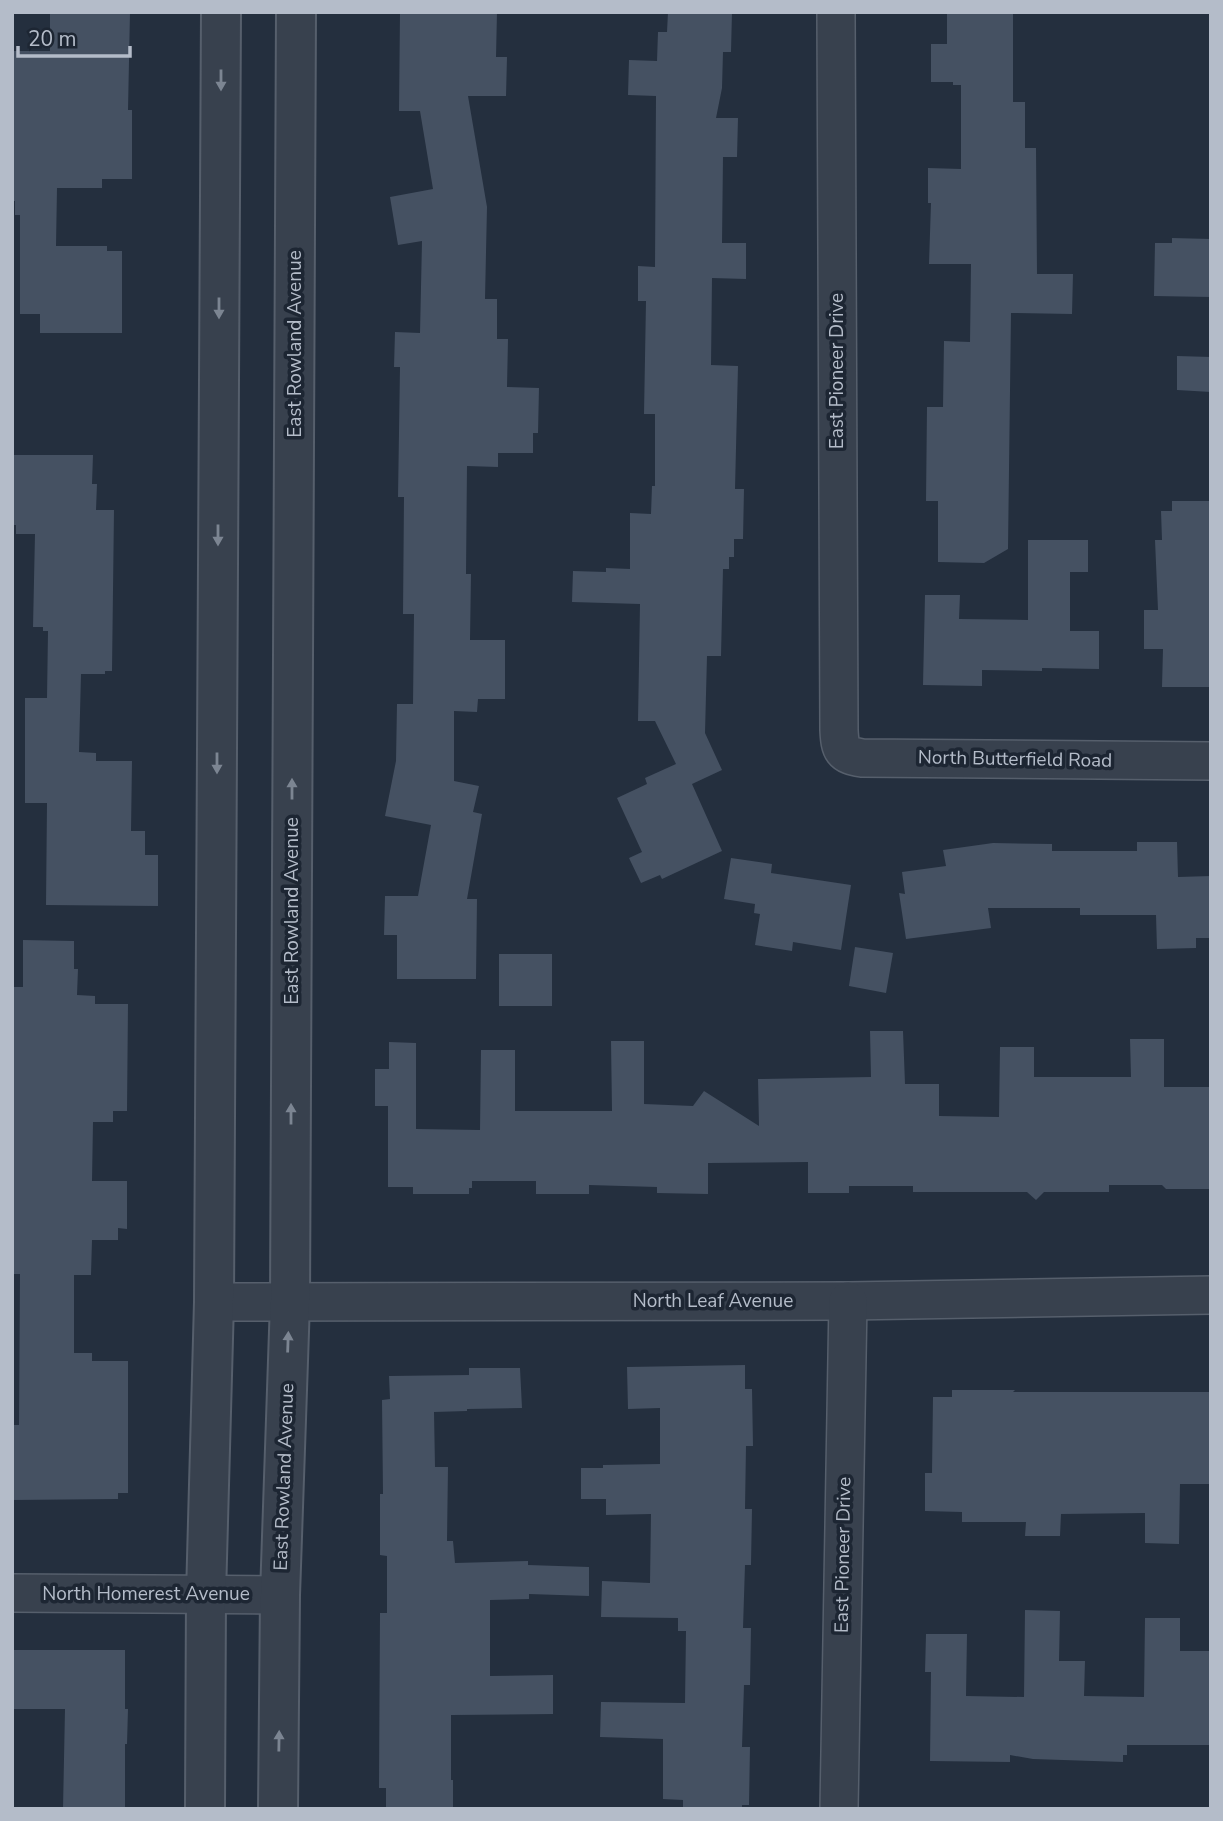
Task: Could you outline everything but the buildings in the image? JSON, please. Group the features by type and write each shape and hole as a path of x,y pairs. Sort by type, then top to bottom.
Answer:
{"street":[{"path":"205,1809 206,1595 214,1302 221,12"},
{"name":"East Rowland Avenue","path":"278,1809 280,1595 290,1302 296,12"},
{"name":"East Pioneer Drive","path":"836,12 839,730"},
{"name":"North Butterfield Road","path":"839,730 839,743 844,752 862,758 1211,761"},
{"name":"North Leaf Avenue","path":"214,1302 848,1301 1211,1295"},
{"name":"East Pioneer Drive","path":"839,1809 848,1301"},
{"name":"North Homerest Avenue","path":"12,1593 280,1595"}]}
